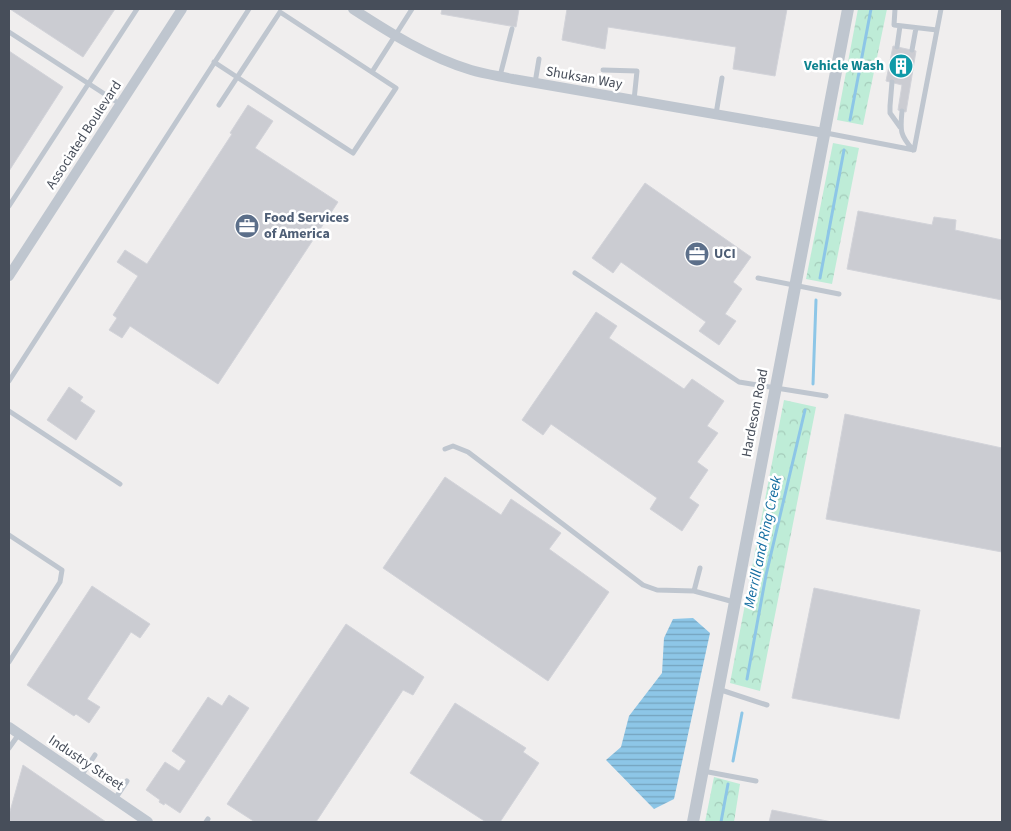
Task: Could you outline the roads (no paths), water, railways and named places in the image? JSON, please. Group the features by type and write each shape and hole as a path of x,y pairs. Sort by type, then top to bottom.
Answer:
{"street":[{"name":"Associated Boulevard","path":"10,271 182,9"},
{"name":"Shuksan Way","path":"353,9 396,36 436,56 471,70 535,83 824,132"},
{"name":"Hardeson Road","path":"693,822 848,9"},
{"name":"Industry Street","path":"9,727 148,822"}],"lane":[{"path":"9,206 137,9"},
{"path":"9,381 249,9"},
{"path":"372,72 412,9"},
{"path":"895,9 897,47"},
{"path":"914,150 941,9"},
{"path":"214,62 237,77 353,153 396,88 280,12 237,77 219,105"},
{"path":"897,26 937,30"},
{"path":"912,50 916,28"},
{"path":"500,76 512,29"},
{"path":"9,32 120,104"},
{"path":"535,83 539,59"},
{"path":"603,70 637,71 634,100"},
{"path":"716,114 722,78"},
{"path":"892,82 890,113 900,127 904,140 914,150"},
{"path":"900,127 902,111"},
{"path":"824,132 914,150"},
{"path":"575,273 739,382 826,396"},
{"path":"758,278 839,294"},
{"path":"9,411 120,484"},
{"path":"445,449 453,446 468,452 643,585 657,590 694,591 734,602"},
{"path":"9,535 62,570 60,582 9,662"},
{"path":"694,591 700,568"},
{"path":"718,689 767,706"},
{"path":"9,748 19,734"},
{"path":"81,776 94,755"},
{"path":"702,771 756,781"},
{"path":"114,799 127,781"}],"water":[{"path":"693,618 710,633 674,799 654,809 606,760 621,747 629,716 662,673 664,638 673,619"}],"waterway":[{"name":"Merrill and Ring Creek","path":"850,120 871,9"},
{"name":"Merrill and Ring Creek","path":"820,278 844,150"},
{"name":"Merrill and Ring Creek","path":"813,384 816,300"},
{"name":"Merrill and Ring Creek","path":"747,679 766,575 805,410"},
{"name":"Merrill and Ring Creek","path":"733,761 742,713"},
{"name":"Merrill and Ring Creek","path":"721,822 728,784"}],"place":[{"name":"Vehicle Wash","path":"901,66"},
{"name":"Food Services of America","path":"247,226"},
{"name":"UCI","path":"697,254"}]}
